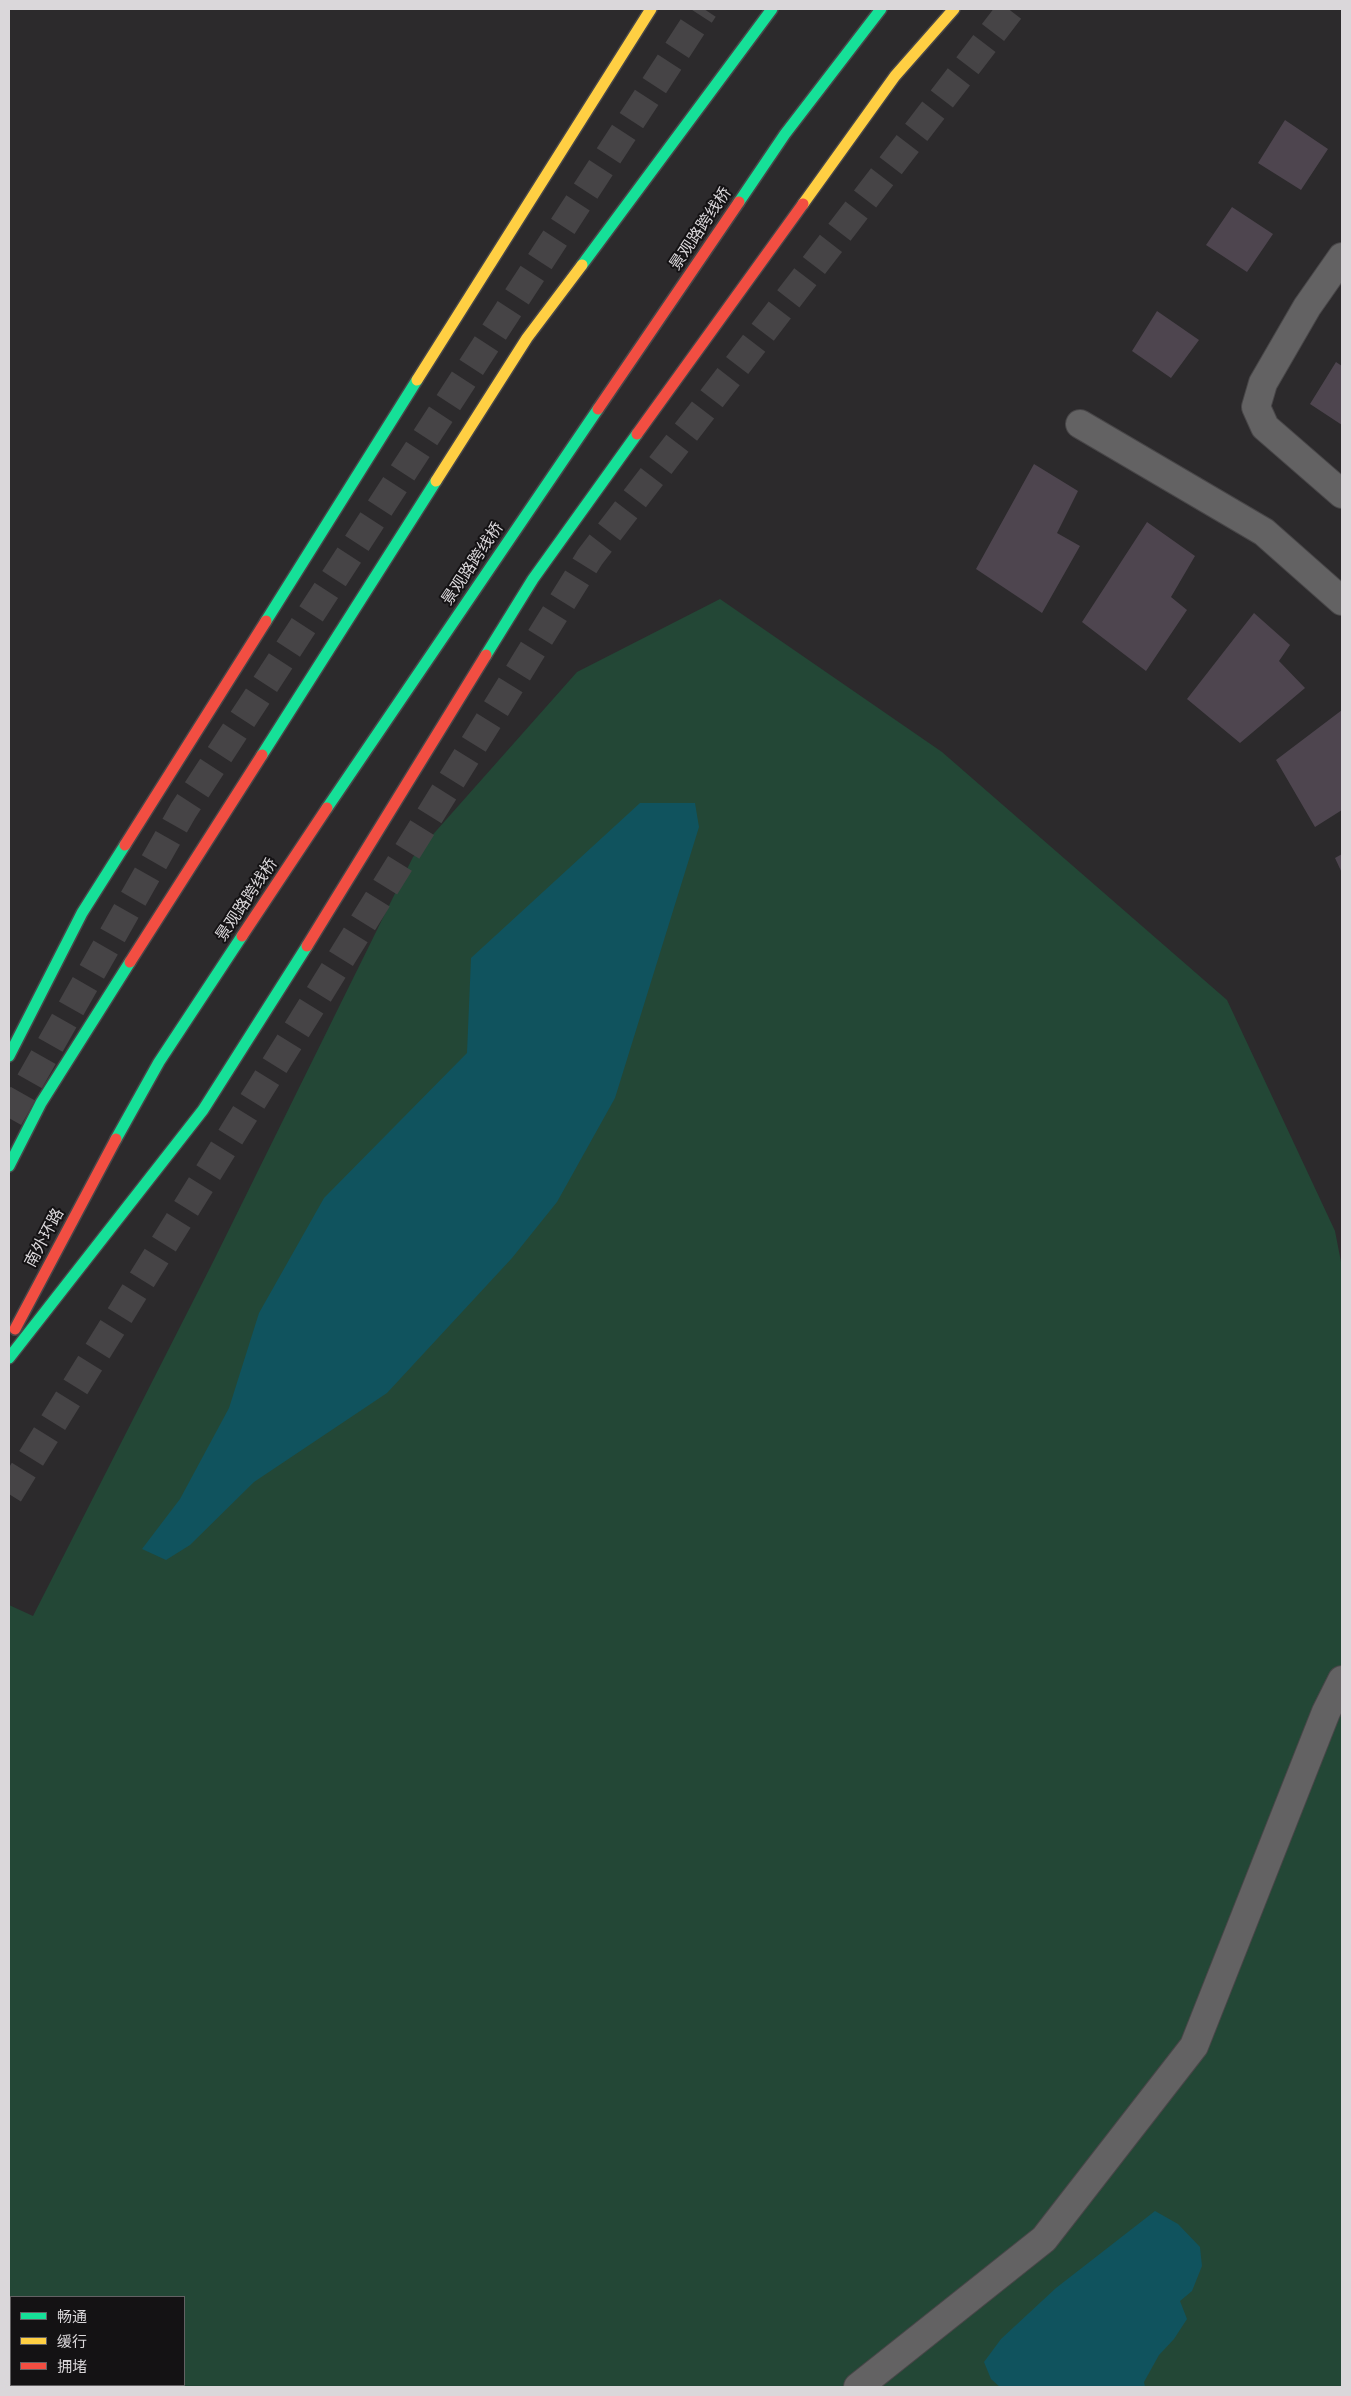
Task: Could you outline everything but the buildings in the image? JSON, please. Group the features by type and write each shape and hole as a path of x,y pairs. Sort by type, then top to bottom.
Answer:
{"highway":[{"path":"9,1056 82,913 650,9"},
{"path":"9,1166 42,1103 527,338 772,9"},
{"name":"景观路跨线桥","path":"110,1150 159,1062 348,776 785,134 881,9"},
{"path":"9,1358 203,1110 258,1026 533,579 895,76 954,9"},
{"name":"南外环路","path":"9,1342 110,1150"}],"street":[{"path":"1342,257 1307,307 1263,382 1256,407 1265,427 1342,494"},
{"path":"1080,424 1264,532 1342,601"},
{"path":"858,2387 1044,2239 1194,2046 1326,1712 1342,1680"}],"green space":[{"path":"720,599 942,752 1227,1000 1335,1231 1342,1267 1342,2387 9,2387 9,1605 33,1616 214,1260 413,857 577,672"}],"water":[{"path":"640,803 695,803 699,827 615,1098 557,1202 512,1258 387,1393 254,1482 190,1545 166,1560 142,1549 180,1499 229,1408 259,1313 324,1198 467,1053 471,958"},
{"path":"1155,2211 1178,2224 1200,2247 1202,2266 1192,2291 1180,2301 1187,2319 1174,2339 1159,2355 1144,2382 1145,2387 1000,2387 991,2379 984,2362 1001,2339 1056,2288"}],"tunnel":[{"path":"9,1118 183,811 704,9"},
{"path":"9,1494 590,557 1011,9"}],"traffic: fast":[{"path":"582,265 772,9"},
{"path":"739,202 785,134 881,9"},
{"path":"266,621 417,380"},
{"path":"327,808 598,409"},
{"path":"486,655 533,579 637,434"},
{"path":"262,755 436,481"},
{"path":"9,1056 82,913 125,845"},
{"path":"116,1139 159,1062 242,936"},
{"path":"9,1358 203,1110 307,946"},
{"path":"9,1166 41,1103 130,962"}],"traffic: slow":[{"path":"417,380 651,9"},
{"path":"803,204 895,76 954,9"},
{"path":"436,481 527,338 582,265"}],"traffic: jam":[{"path":"598,409 739,202"},
{"path":"637,434 803,204"},
{"path":"125,845 266,621"},
{"path":"307,946 486,655"},
{"path":"130,962 262,755"},
{"path":"242,936 327,808"},
{"path":"15,1329 116,1139"}]}
